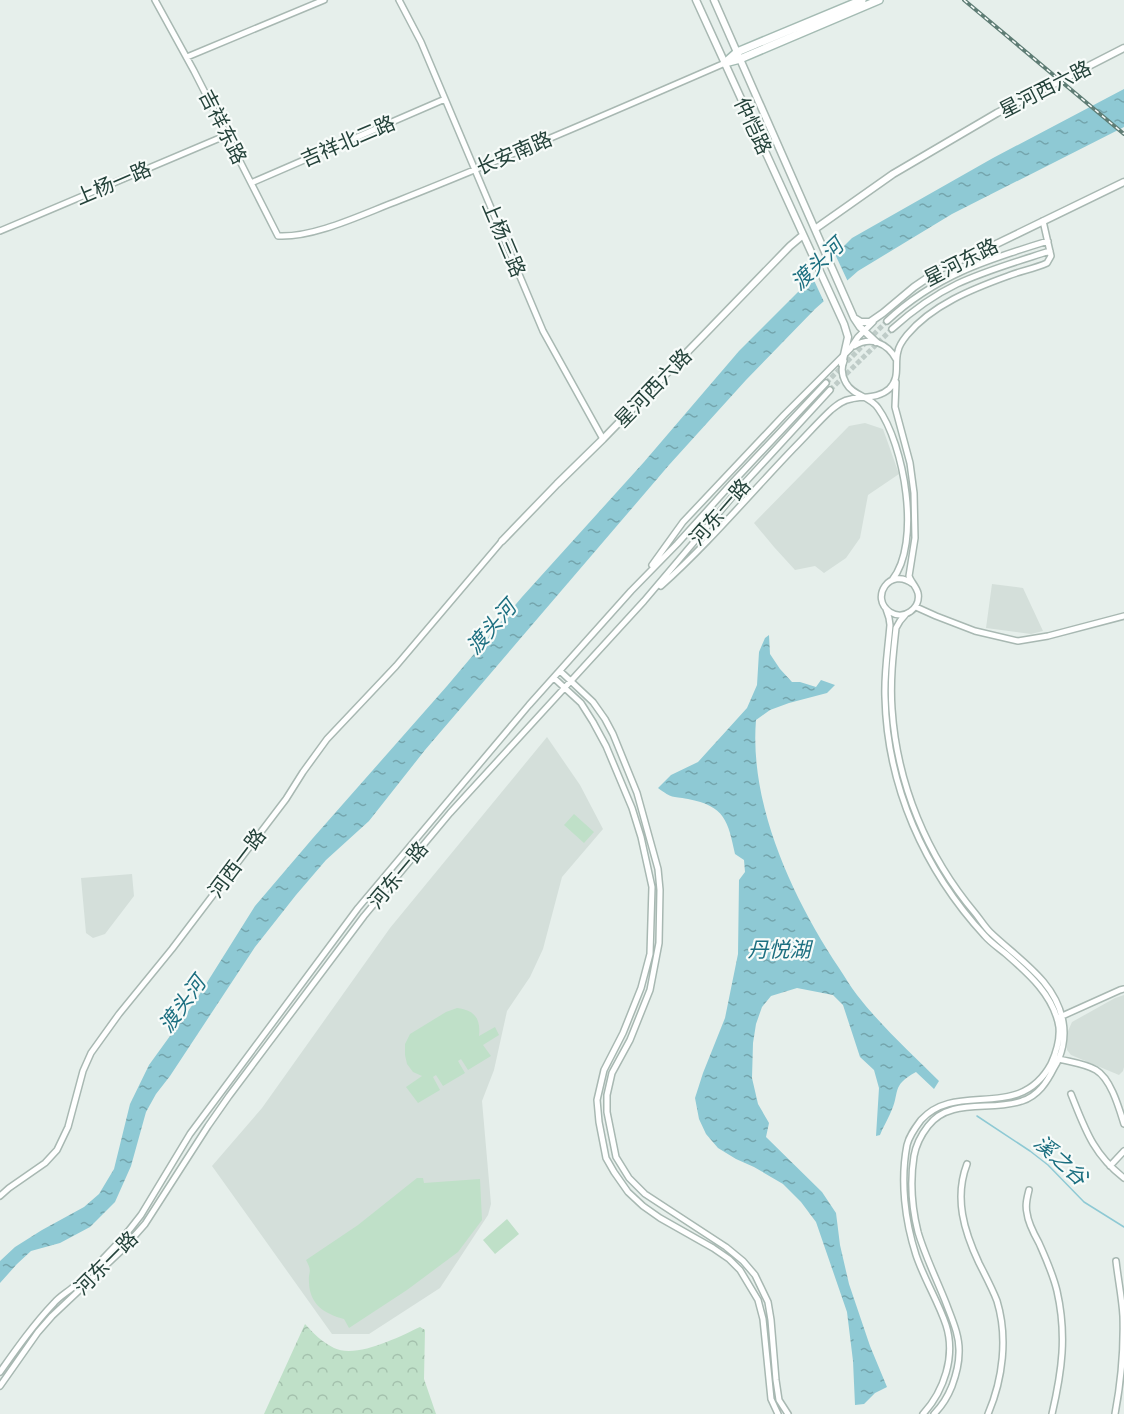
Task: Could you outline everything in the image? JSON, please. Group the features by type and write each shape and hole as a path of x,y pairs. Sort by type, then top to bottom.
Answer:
{"main road":[{"name":"长安南路","path":"725,63 862,0"},
{"name":"长安南路","path":"739,55 879,0"}],"street":[{"name":"吉祥东路","path":"155,0 187,57 278,236 300,235"},
{"path":"187,57 324,0"},
{"name":"上杨三路","path":"399,0 421,42 543,331 603,439"},
{"name":"仲恺路","path":"696,0 844,324 848,337 848,351"},
{"name":"仲恺路","path":"714,0 853,317"},
{"name":"星河西六路","path":"815,229 893,174 940,146 997,113 1124,48"},
{"name":"长安南路","path":"300,235 319,231 474,171 725,63"},
{"name":"吉祥北二路","path":"251,183 445,99"},
{"name":"上杨一路","path":"0,231 227,135"},
{"name":"星河东路","path":"853,317 867,323 875,320 914,287 942,268 1124,182"},
{"path":"934,1414 949,1393 957,1374 959,1354 957,1334 922,1244 914,1214 913,1171 914,1154 918,1141 932,1121 943,1113 959,1108 1011,1104 1034,1095 1049,1078 1064,1038 1056,997 1049,987 990,931 947,877 934,856 906,788 894,729 892,687 896,628 906,614 916,607 918,595 910,579 909,570 915,538 914,493 910,463 895,407 898,350 902,341 921,321 965,293 1047,263 1051,258 1043,221"},
{"name":"星河西六路","path":"502,541 803,235"},
{"path":"887,321 916,297 941,281 974,265 1048,241"},
{"path":"892,329 918,307 955,284 1050,251"},
{"path":"640,581 683,522 883,313"},
{"path":"853,317 876,342"},
{"path":"897,361 885,346 867,341 848,351 842,364 842,373 850,389 874,402 888,426 898,453 906,496 906,543 902,563 898,572 886,584 881,596 890,618 885,694 892,759 908,815 926,855 959,904 986,937 1031,977 1045,993 1059,1018"},
{"path":"644,601 697,553 831,410 843,401 883,394 896,380"},
{"name":"河东一路","path":"0,1372 27,1334 56,1301 107,1254 133,1226 190,1134 358,908 529,705 640,581 826,383"},
{"name":"河东一路","path":"0,1386 52,1316 122,1250 145,1224 208,1126 364,916 450,813 644,601 739,489 830,390"},
{"name":"河西一路","path":"0,1196 45,1163 57,1150 68,1127 82,1071 91,1053 119,1014 210,900 327,740 396,666 502,541"},
{"path":"891,580 903,578 913,584"},
{"path":"916,607 975,631 1018,641 1048,636 1124,616"},
{"path":"886,609 894,615 906,614"},
{"path":"560,671 605,718 637,793 658,868 659,943 651,990 630,1040 612,1073 607,1095 607,1112 616,1157 629,1178 645,1194 726,1247 743,1261 754,1275 768,1302 779,1400 788,1414"},
{"path":"554,678 581,703 593,722 632,808 652,887 650,954 641,988 623,1033 604,1070 597,1100 606,1158 628,1192 643,1206 713,1248 740,1270 758,1300 763,1319 768,1383 771,1399 778,1414"},
{"path":"1059,1018 1124,989"},
{"path":"1056,1058 1088,1066 1098,1071 1106,1080 1124,1124"},
{"path":"923,1414 942,1388 950,1347 947,1327 910,1236 905,1197 908,1143 917,1125 932,1110 945,1104 962,1101 1013,1096 1034,1085 1056,1058"},
{"path":"1071,1094 1097,1152 1124,1178"},
{"path":"1110,1166 1124,1151"},
{"path":"967,1164 962,1178 963,1216 967,1233 997,1301 1003,1340 998,1386 988,1414"},
{"path":"1029,1190 1026,1201 1027,1214 1050,1267 1063,1330 1062,1367 1052,1414"},
{"path":"1115,1414 1124,1335 1116,1261"}],"shaded area":[{"path":"865,423 883,429 899,474 868,495 860,538 846,558 824,573 815,566 795,570 754,523 849,426"},
{"path":"992,584 1023,588 1043,631 1031,634 986,628"},
{"path":"547,737 580,785 603,829 562,877 543,949 530,977 507,1011 494,1070 482,1101 491,1204 488,1215 440,1288 369,1334 332,1334 212,1166 262,1108 390,928"},
{"path":"132,874 134,896 105,934 93,938 86,933 81,878"},
{"path":"1124,995 1124,1067 1119,1075 1071,1055 1067,1050 1067,1043 1068,1031 1072,1022"}],"green space":[{"path":"574,814 594,832 584,843 564,825"},
{"path":"457,1008 475,1016 479,1024 479,1036 495,1027 499,1035 483,1045 491,1056 468,1070 461,1059 458,1061 465,1073 443,1086 436,1075 433,1077 440,1090 418,1103 406,1087 422,1076 413,1072 407,1064 405,1044 410,1034 446,1012"},
{"path":"417,1178 423,1178 424,1183 480,1179 482,1220 458,1252 407,1290 349,1328 344,1319 325,1311 312,1297 310,1270 306,1260 358,1225"},
{"path":"507,1219 519,1234 495,1254 483,1240"},
{"path":"305,1324 326,1343 343,1351 365,1349 420,1327 425,1330 424,1379 436,1414 264,1414"}],"water":[{"path":"1124,89 1124,127 952,214 858,271 815,309 746,380 669,465 425,750 369,821 326,860 255,947 146,1112 131,1166 115,1202 90,1227 60,1243 31,1251 0,1283 0,1261 15,1247 84,1207 99,1194 114,1169 130,1104 149,1065 196,1000 255,906 522,597 644,462 739,351 852,238 993,158"},
{"name":"丹悦湖","path":"769,635 770,654 792,682 816,687 821,680 835,685 827,693 770,710 756,720 756,752 760,785 767,818 778,850 806,912 852,988 886,1028 939,1081 934,1089 916,1072 903,1081 897,1090 893,1106 880,1135 876,1136 879,1088 874,1070 860,1057 843,1005 833,995 797,988 771,996 762,1007 753,1043 752,1078 758,1104 769,1123 766,1137 822,1192 836,1213 840,1245 849,1284 887,1387 875,1393 864,1404 855,1405 847,1312 816,1222 783,1184 718,1148 706,1134 699,1119 695,1098 725,1018 738,954 739,880 745,872 744,860 735,854 727,824 717,811 700,802 670,796 658,788 671,775 698,762 747,708 757,685 759,652 765,638"}],"pier":[{"path":"834,252 849,284 825,304 811,274"}],"waterway":[{"name":"溪之谷","path":"977,1116 1048,1165 1084,1202 1124,1227"}],"tunnel":[{"path":"826,383 887,321"},
{"path":"830,390 892,329"}],"railway":[{"path":"964,0 1124,134"}],"water label":[{"name":"渡头河","path":"817,264"},
{"name":"渡头河","path":"491,627"},
{"name":"渡头河","path":"182,1004"}]}
